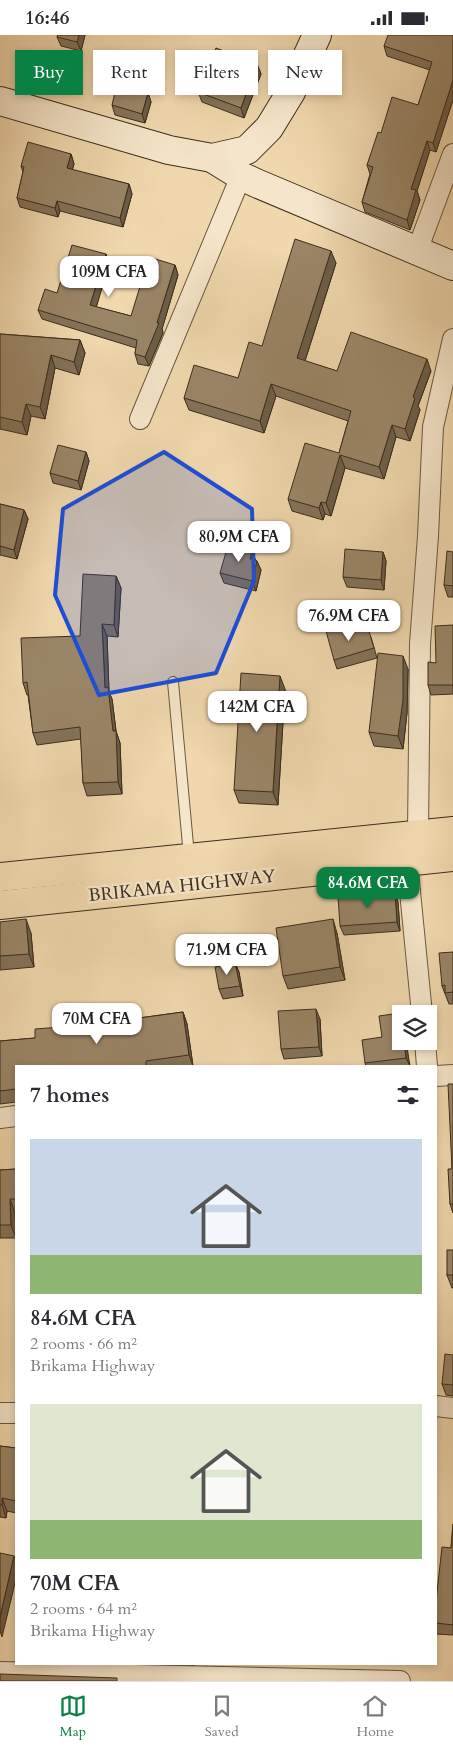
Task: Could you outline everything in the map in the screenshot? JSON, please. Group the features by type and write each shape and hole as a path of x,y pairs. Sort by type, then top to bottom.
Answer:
{"highway":[{"name":"BRIKAMA HIGHWAY","path":"0,877 418,833 453,831"},
{"name":"BRIKAMA HIGHWAY","path":"0,905 453,857"}],"street":[{"path":"212,158 247,150 270,128 291,92 317,35"},
{"path":"0,101 169,150 212,158 241,176 453,266"},
{"path":"417,251 453,154"},
{"path":"140,419 241,176"},
{"path":"418,833 420,643 428,536 433,427 453,339"},
{"path":"407,861 421,1005"},
{"path":"426,1050 428,1065"},
{"path":"437,1075 453,1075"},
{"path":"0,1118 15,1116"},
{"path":"437,1406 453,1408"},
{"path":"0,1413 15,1413"},
{"path":"0,1672 398,1681 399,1665"}],"lane":[{"path":"173,682 189,857"}],"highlighted area":[{"path":"164,452 252,509 254,581 216,673 99,695 55,595 63,509"}],"building":[{"path":"58,35 79,35 77,42 57,37"},
{"path":"388,35 453,35 453,80 433,143 427,141 411,189 416,190 407,220 362,202 373,167 367,165 378,132 381,133 392,97 418,105 432,62 384,46"},
{"path":"114,95 147,95 142,114 112,105"},
{"path":"206,95 246,95 241,108"},
{"path":"28,142 71,154 67,168 129,184 120,218 57,201 55,208 17,198 24,167 21,166"},
{"path":"295,239 331,251 297,358 337,371 351,332 427,359 413,397 415,398 405,429 392,425 379,467 340,455 326,503 321,502 319,508 288,499 305,443 339,453 351,411 271,384 260,421 184,398 194,365 238,378 249,342 262,346"},
{"path":"72,245 106,254 90,305 131,316 149,257 175,265 157,323 159,323 145,357 135,354 137,340 38,310 45,289 57,293"},
{"path":"0,334 80,340 74,362 51,355 40,407 26,404 22,422 0,417"},
{"path":"58,445 86,452 78,481 50,473"},
{"path":"0,504 24,510 14,550 0,546"},
{"path":"228,545 252,551 250,559 257,561 252,581 220,573"},
{"path":"345,549 383,552 381,580 343,577"},
{"path":"447,551 453,552 453,586 444,585"},
{"path":"83,574 116,576 114,625 102,624 105,688 108,687 113,731 116,731 118,782 83,783 80,727 33,733 27,682 23,683 21,638 80,636"},
{"path":"346,625 348,633 368,628 374,648 334,660 326,631"},
{"path":"453,625 453,685 428,685 428,662 436,663 435,626"},
{"path":"378,653 403,656 403,700 398,736 369,732"},
{"path":"241,673 280,676 273,792 234,790"},
{"path":"395,893 397,922 340,926 338,897"},
{"path":"26,919 29,954 0,956 0,922"},
{"path":"333,919 340,967 283,976 276,928"},
{"path":"453,952 453,992 445,993 445,985 442,986 439,953"},
{"path":"235,963 240,986 219,989 215,967"},
{"path":"316,1009 319,1047 281,1049 278,1011"},
{"path":"183,1012 189,1055 146,1061 146,1065 15,1065 15,1089 0,1091 0,1041 35,1038 35,1029 114,1023 114,1017 139,1018"},
{"path":"392,1014 392,1050 405,1050 406,1058 365,1063 362,1040 382,1037 379,1016"},
{"path":"448,1084 453,1084 453,1204 450,1204 448,1169 452,1169"},
{"path":"15,1169 15,1199 10,1199 11,1225 0,1225 0,1170"},
{"path":"447,1250 453,1250 453,1275 447,1275"},
{"path":"445,1354 453,1355 453,1385 442,1384"},
{"path":"0,1446 15,1448 15,1501 2,1498 2,1505 0,1505"},
{"path":"453,1524 453,1625 437,1623 437,1592 442,1547 451,1548"},
{"path":"0,1553 14,1556 0,1617"},
{"path":"0,1674 117,1678 117,1681 0,1681"}]}
